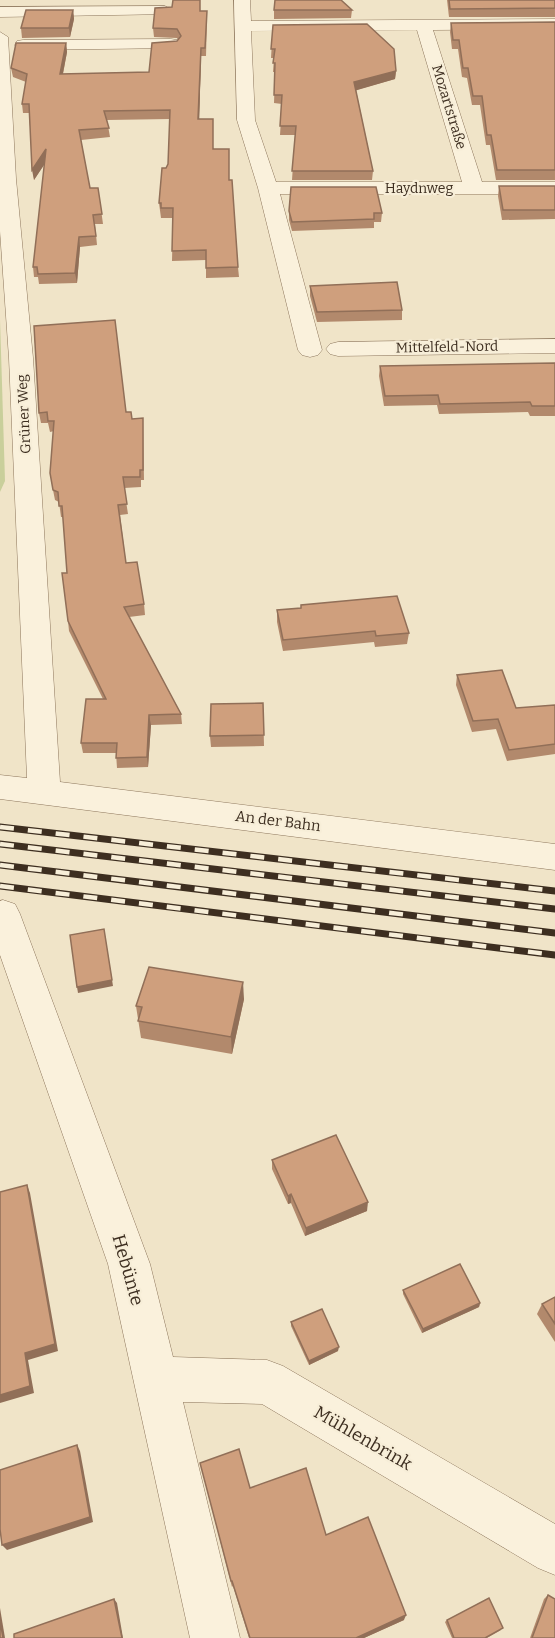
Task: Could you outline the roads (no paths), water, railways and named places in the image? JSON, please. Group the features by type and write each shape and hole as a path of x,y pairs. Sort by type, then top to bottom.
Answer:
{"street":[{"path":"242,0 246,120 268,188 310,350"},
{"path":"0,12 165,11"},
{"path":"244,26 555,24"},
{"name":"Mozartstraße","path":"424,26 474,188"},
{"name":"Grüner Weg","path":"0,37 6,179 21,358 44,791"},
{"path":"0,45 171,44"},
{"name":"Haydnweg","path":"268,188 555,188"},
{"name":"Mittelfeld-Nord","path":"338,349 555,346"},
{"name":"An der Bahn","path":"0,787 555,857"},
{"name":"Hebünte","path":"3,914 129,1264 215,1638"},
{"name":"Mühlenbrink","path":"155,1379 267,1382 555,1551"}],"railway":[{"path":"0,827 555,891"},
{"path":"0,844 555,909"},
{"path":"0,865 555,933"},
{"path":"0,886 555,955"}]}
